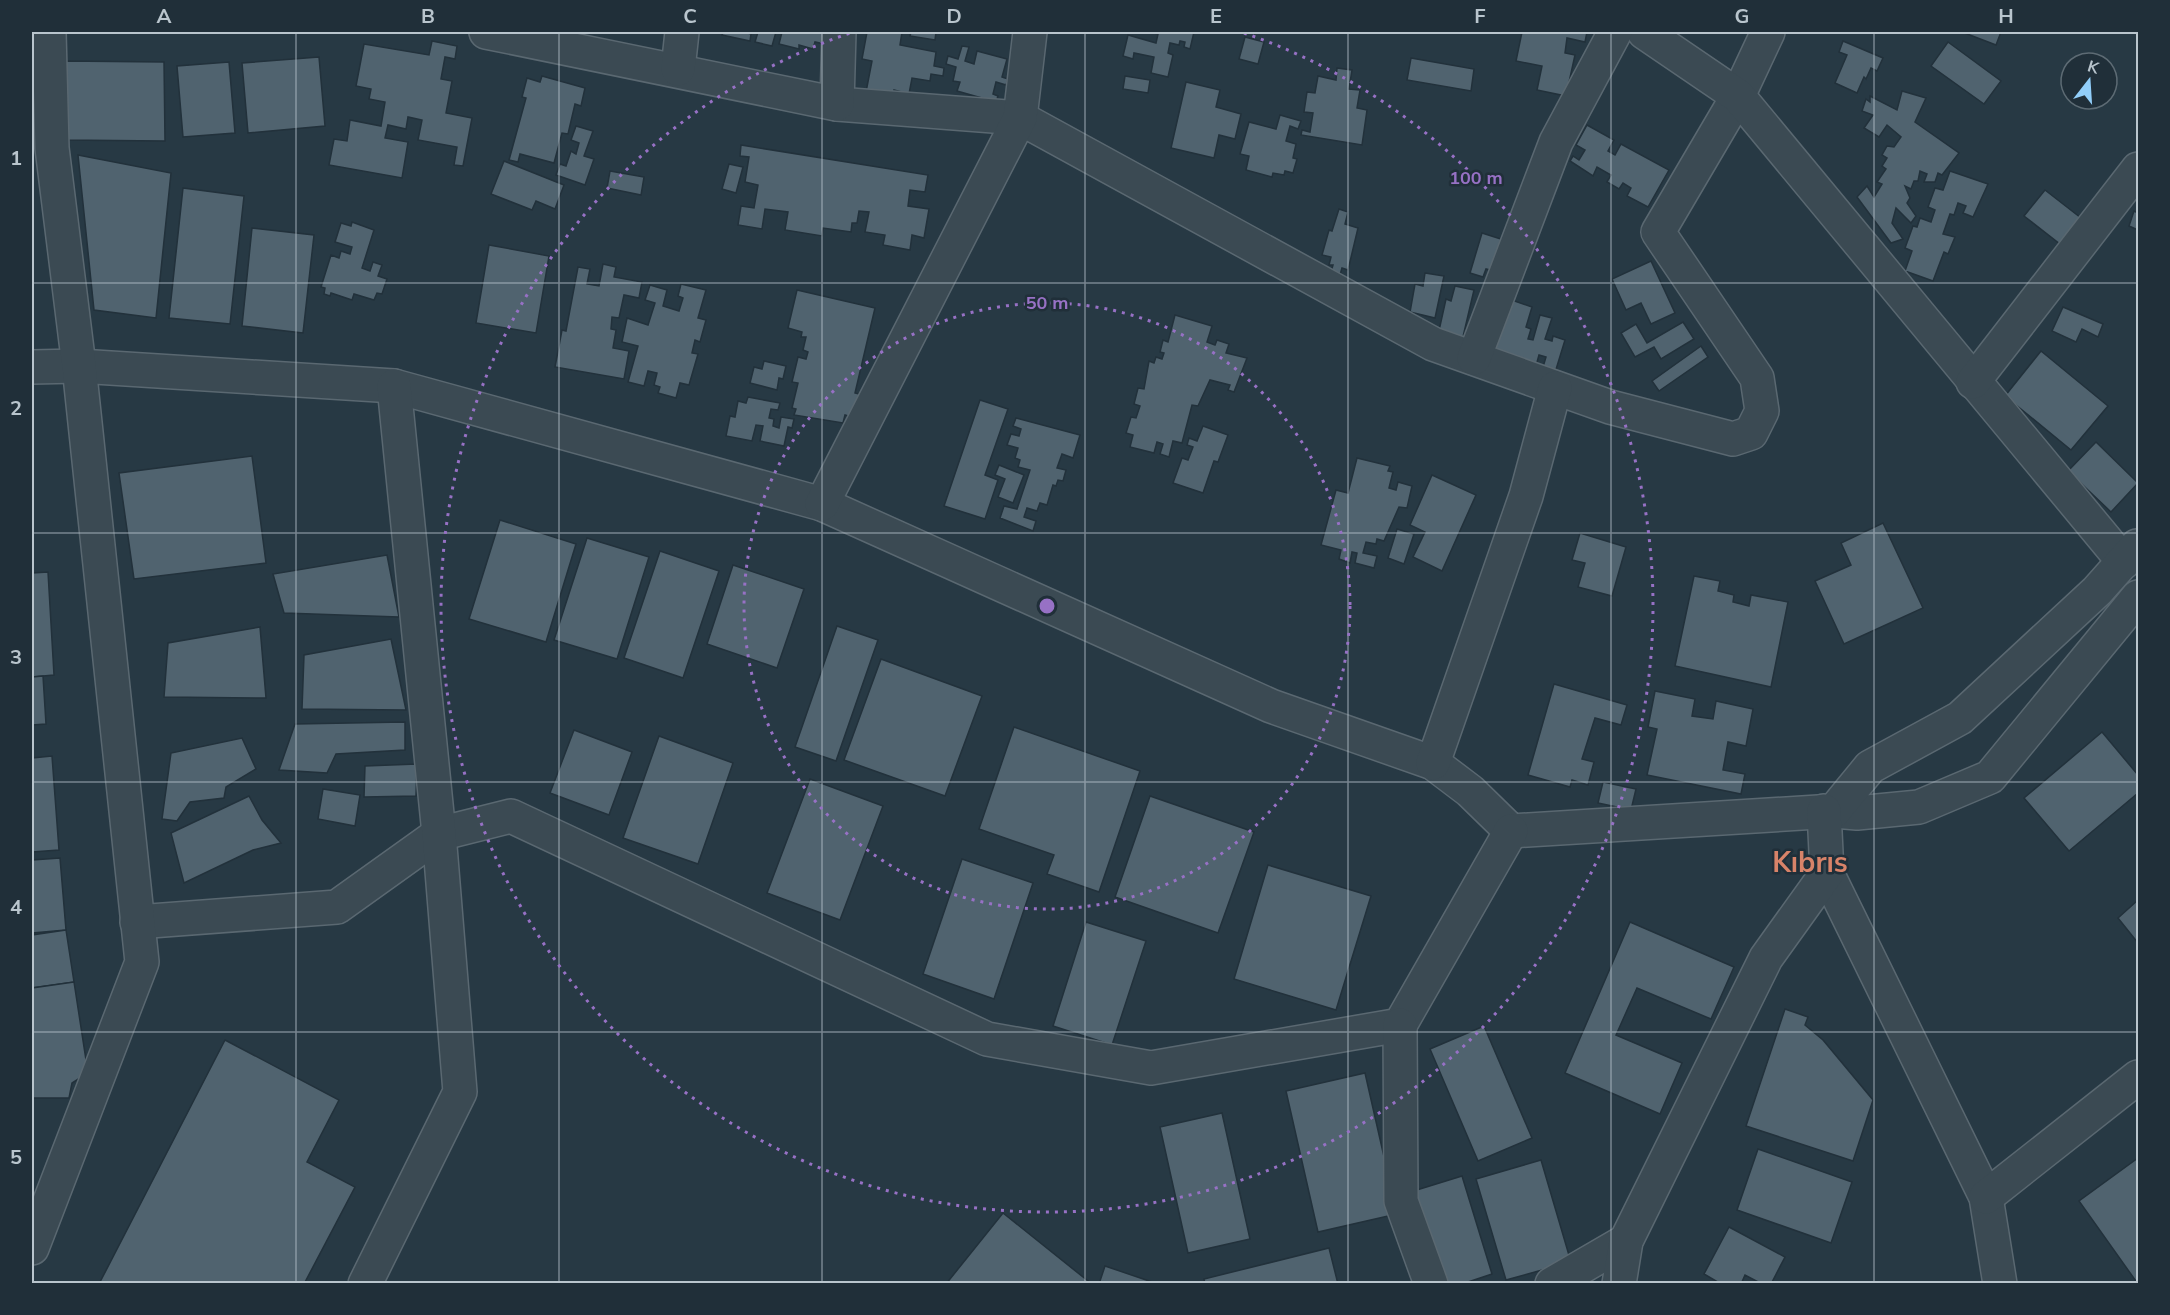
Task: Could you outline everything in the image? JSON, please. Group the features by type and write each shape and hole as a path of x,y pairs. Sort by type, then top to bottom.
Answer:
{"street":[{"path":"32,1248 142,962 79,366 42,148 49,32"},
{"path":"486,32 678,69 837,104 1020,118 1433,344 1610,407 1733,439 1751,433 1762,411 1757,378 1658,232 1738,96 1768,32"},
{"path":"678,69 682,32"},
{"path":"837,104 839,32"},
{"path":"822,504 1020,118 1030,32"},
{"path":"1473,358 1556,142 1615,32"},
{"path":"1644,32 1738,96 1973,382 2131,554 2097,591 1960,718 1870,767 1829,811 1827,873 1986,1197 2000,1284"},
{"path":"1973,382 2139,169"},
{"path":"32,367 79,366 394,386 822,504 1271,706 1433,763 1470,791 1511,831 1829,811 1857,813 1919,807 1990,777 2139,597"},
{"path":"365,1284 460,1092 439,834 394,386"},
{"path":"1433,763 1526,496 1556,388"},
{"path":"137,922 337,907 439,834 511,816 987,1039 1151,1068 1400,1025"},
{"path":"1431,1284 1401,1201 1400,1025 1511,831"},
{"path":"1619,1284 1626,1241 1766,958 1827,873"},
{"path":"1986,1197 2139,1077"},
{"path":"1552,1284 1626,1241"}],"building":[{"path":"723,32 751,34 750,41 722,35"},
{"path":"758,32 776,32 772,46 755,42"},
{"path":"782,32 816,32 831,35 829,45 815,42 813,49 799,45 799,49 779,44"},
{"path":"867,32 902,32 900,45 936,52 934,66 944,68 943,76 931,74 930,81 912,78 909,94 894,90 893,97 866,92 872,61 862,59"},
{"path":"911,32 936,32 935,40 910,36"},
{"path":"1150,32 1194,32 1190,49 1184,47 1185,42 1180,41 1179,45 1170,43 1168,53 1173,55 1168,77 1151,73 1154,57 1134,53 1133,59 1123,56 1128,35 1156,43 1158,34"},
{"path":"1522,32 1587,32 1585,42 1567,38 1565,53 1575,55 1566,96 1537,90 1542,66 1516,61"},
{"path":"1962,32 2001,32 1996,45"},
{"path":"1245,37 1264,42 1258,64 1239,59"},
{"path":"432,41 457,46 455,59 445,57 441,79 452,81 446,113 472,118 463,166 454,165 457,147 418,140 422,120 408,117 406,129 388,125 385,138 408,142 402,178 329,165 334,139 347,141 350,120 381,126 385,102 369,99 371,89 356,86 364,44 429,55"},
{"path":"1843,41 1883,58 1877,71 1871,68 1866,79 1864,77 1857,93 1835,83 1847,55 1839,52"},
{"path":"1948,42 2001,81 1984,104 1931,66"},
{"path":"962,46 969,47 965,61 974,64 977,51 1007,59 1002,77 1008,79 1006,85 996,82 993,94 998,96 996,102 957,91 960,82 953,81 956,67 946,64 948,56 958,59"},
{"path":"319,57 325,126 248,133 242,63"},
{"path":"1411,58 1474,69 1471,91 1407,80"},
{"path":"62,61 164,62 165,141 62,140"},
{"path":"229,62 235,133 183,137 177,66"},
{"path":"1337,68 1352,70 1349,89 1360,90 1357,108 1367,110 1362,145 1301,135 1302,130 1310,132 1313,113 1304,112 1307,92 1315,93 1318,76 1336,80"},
{"path":"542,76 585,88 581,106 575,104 568,134 562,133 554,163 520,154 518,162 509,160 526,98 522,97 527,78 540,82"},
{"path":"1125,76 1150,80 1148,93 1123,89"},
{"path":"1186,82 1220,90 1216,107 1241,114 1235,139 1219,135 1214,158 1171,148"},
{"path":"1902,91 1926,98 1915,122 1959,153 1942,175 1938,173 1935,182 1924,182 1927,174 1920,171 1918,181 1914,181 1911,189 1905,186 1910,198 1907,203 1916,216 1911,223 1896,208 1892,223 1903,239 1891,243 1857,197 1867,186 1874,197 1882,184 1877,182 1886,169 1882,166 1887,158 1882,155 1887,146 1894,147 1901,137 1887,125 1879,137 1864,128 1873,115 1862,111 1866,99 1870,102 1870,96 1897,110"},
{"path":"1280,115 1301,121 1298,129 1290,126 1286,141 1296,144 1293,158 1297,159 1293,173 1285,171 1284,175 1273,173 1272,177 1246,170 1249,156 1240,154 1249,122 1276,129"},
{"path":"1587,125 1614,140 1608,151 1615,155 1621,144 1669,170 1648,207 1627,196 1631,188 1623,183 1619,189 1607,182 1611,175 1597,167 1593,176 1570,161 1573,156 1579,160 1585,150 1576,145"},
{"path":"576,126 593,131 584,156 594,159 585,185 556,175 560,164 566,166 571,151 576,154 579,143 571,140"},
{"path":"741,145 928,175 925,192 910,190 908,206 929,209 924,238 912,235 910,250 883,245 885,235 865,232 869,212 859,211 857,223 852,223 851,232 823,228 822,236 785,230 788,212 765,209 762,229 738,225 741,206 754,208 758,185 745,182 749,157 740,156"},
{"path":"78,155 171,173 156,318 94,310"},
{"path":"504,161 564,185 555,209 536,201 532,210 491,194"},
{"path":"729,164 743,167 736,193 722,189"},
{"path":"610,171 644,177 641,195 607,188"},
{"path":"1950,171 1988,184 1973,217 1963,213 1966,206 1958,203 1954,215 1950,214 1943,234 1955,237 1948,254 1944,252 1933,281 1905,271 1912,251 1905,248 1913,226 1917,227 1920,218 1931,222 1935,210 1928,207 1935,188 1943,190"},
{"path":"183,188 244,196 230,324 169,318"},
{"path":"2045,190 2081,218 2060,244 2024,216"},
{"path":"1339,209 1348,212 1345,224 1358,228 1348,270 1342,268 1340,275 1331,272 1333,265 1329,265 1331,257 1322,255 1329,230 1332,231"},
{"path":"2134,211 2138,213 2138,230 2129,226"},
{"path":"352,222 374,230 362,268 370,271 373,262 382,265 378,276 387,279 382,294 377,293 374,300 354,294 352,300 331,293 330,296 324,294 325,288 321,287 331,255 339,258 341,251 350,254 352,247 335,242 341,223 351,226"},
{"path":"252,228 314,235 303,333 242,326"},
{"path":"1482,233 1504,240 1494,271 1486,269 1483,277 1470,273"},
{"path":"489,245 549,256 536,333 476,323"},
{"path":"1651,261 1675,313 1651,324 1641,303 1626,310 1612,279"},
{"path":"603,264 616,267 614,277 642,282 639,298 624,295 619,318 612,317 611,329 616,330 613,348 629,351 624,379 555,367 562,330 566,331 578,267 590,269 587,284 599,286"},
{"path":"1425,273 1444,276 1435,318 1410,312 1415,284 1423,286"},
{"path":"681,284 706,290 698,318 706,320 700,342 695,340 692,353 698,354 689,385 680,383 676,398 658,393 660,387 654,385 657,373 648,371 644,386 628,382 638,346 622,342 627,318 648,325 655,303 645,300 650,285 667,290 663,306 679,311 683,298 678,296"},
{"path":"1455,286 1474,290 1462,341 1438,335 1446,299 1451,301"},
{"path":"797,290 875,308 855,393 863,395 858,419 845,415 843,423 794,415 796,409 792,408 798,383 792,382 798,357 806,359 808,352 803,350 806,337 801,337 802,332 788,328"},
{"path":"1503,297 1532,307 1526,327 1531,329 1528,339 1533,340 1540,315 1552,318 1545,339 1552,341 1553,336 1565,340 1554,376 1540,377 1546,357 1539,355 1534,373 1484,358"},
{"path":"2063,307 2103,324 2098,337 2082,329 2076,342 2052,331"},
{"path":"1175,315 1212,326 1207,342 1215,345 1217,340 1229,344 1226,353 1247,358 1234,392 1228,390 1230,385 1210,380 1198,406 1192,405 1182,443 1173,441 1169,457 1160,454 1163,444 1157,442 1154,453 1130,447 1133,435 1126,433 1131,417 1136,418 1140,406 1134,404 1138,388 1144,389 1149,361 1154,363 1156,357 1162,359 1164,353 1160,352 1163,340 1168,342"},
{"path":"1683,322 1694,339 1661,359 1654,347 1635,357 1621,333 1636,324 1647,343"},
{"path":"1701,346 1708,357 1659,391 1652,381"},
{"path":"2041,351 2108,406 2071,450 2005,396"},
{"path":"764,361 786,366 783,379 779,378 777,390 750,383 754,367 762,369"},
{"path":"748,397 780,403 778,410 771,409 769,418 774,419 773,426 779,428 781,417 794,419 792,428 788,427 784,446 760,441 763,426 756,425 752,441 726,436 730,416 735,417 738,401 746,403"},
{"path":"980,400 1008,409 985,475 998,480 985,519 944,506"},
{"path":"1016,418 1080,435 1073,458 1062,454 1057,468 1066,470 1063,481 1058,480 1056,486 1053,485 1047,505 1040,503 1037,511 1027,508 1024,517 1036,521 1033,531 1000,518 1004,506 1017,509 1030,470 1018,467 1020,460 1015,458 1018,448 1007,445 1011,434 1019,436 1021,429 1013,426"},
{"path":"1203,426 1228,435 1218,462 1214,461 1203,493 1173,483 1182,458 1188,460 1193,447 1187,445 1189,438 1197,441"},
{"path":"2096,442 2138,483 2111,512 2068,471"},
{"path":"252,456 266,563 134,579 119,473"},
{"path":"1357,458 1390,466 1388,471 1393,472 1389,488 1396,490 1398,482 1412,486 1407,508 1399,507 1384,541 1377,539 1376,544 1366,542 1363,553 1377,556 1374,568 1355,563 1357,553 1352,552 1350,563 1339,559 1341,550 1321,545 1336,490 1348,493"},
{"path":"999,465 1024,475 1013,503 998,497 1005,479 995,475"},
{"path":"1432,475 1476,495 1442,571 1413,557 1425,532 1410,525"},
{"path":"500,520 576,544 546,642 469,619"},
{"path":"1883,523 1923,608 1844,644 1815,581 1851,565 1841,543"},
{"path":"1397,529 1414,534 1404,564 1388,558"},
{"path":"1580,533 1626,547 1612,596 1578,587 1585,563 1572,560"},
{"path":"587,538 649,557 617,659 554,640"},
{"path":"660,551 719,571 683,678 624,658"},
{"path":"387,555 399,617 284,613 273,574"},
{"path":"733,565 804,589 777,668 707,644"},
{"path":"48,572 54,675 32,677 32,573"},
{"path":"1694,576 1720,581 1718,591 1734,595 1733,602 1749,606 1751,595 1788,602 1771,687 1675,666"},
{"path":"837,626 878,640 836,761 795,747"},
{"path":"260,627 266,698 164,697 168,643"},
{"path":"391,639 406,710 302,709 304,655"},
{"path":"881,659 982,696 945,796 844,760"},
{"path":"43,676 46,724 32,725 32,677"},
{"path":"1554,684 1627,705 1621,725 1595,718 1582,759 1594,762 1588,785 1572,780 1570,787 1528,775"},
{"path":"1655,691 1695,699 1692,716 1713,719 1716,701 1753,709 1746,746 1728,742 1723,770 1745,774 1741,794 1647,775 1657,729 1648,727"},
{"path":"405,722 405,750 336,754 327,773 279,770 295,724"},
{"path":"1014,727 1140,771 1099,892 1047,874 1054,855 979,829"},
{"path":"574,730 632,752 609,815 550,793"},
{"path":"2102,732 2138,775 2138,793 2069,851 2024,798"},
{"path":"659,736 733,763 698,864 623,838"},
{"path":"242,738 256,769 226,787 224,798 190,802 177,821 162,819 171,753"},
{"path":"52,756 59,850 32,852 32,758"},
{"path":"417,764 416,796 364,797 365,766"},
{"path":"810,779 883,806 840,920 767,893"},
{"path":"1603,782 1636,789 1631,810 1598,803"},
{"path":"323,789 360,795 355,826 318,819"},
{"path":"249,796 262,820 281,843 253,850 184,883 171,833"},
{"path":"1150,796 1254,832 1218,933 1115,897"},
{"path":"60,858 66,930 32,933 32,860"},
{"path":"962,859 1033,883 994,999 923,974"},
{"path":"1268,865 1371,896 1336,1010 1234,979"},
{"path":"2138,900 2138,943 2118,918"},
{"path":"1086,922 1146,941 1112,1045 1053,1026"},
{"path":"1630,922 1734,967 1711,1019 1637,988 1616,1035 1682,1063 1660,1114 1565,1073"},
{"path":"66,930 74,982 32,988 32,935"},
{"path":"74,982 88,1073 72,1083 69,1098 32,1098 32,988"},
{"path":"1785,1009 1808,1017 1805,1025 1823,1040 1873,1100 1853,1161 1746,1126"},
{"path":"1484,1026 1532,1138 1478,1161 1430,1049"},
{"path":"225,1040 339,1100 307,1162 355,1187 304,1284 99,1284"},
{"path":"1365,1073 1397,1214 1318,1232 1286,1091"},
{"path":"1222,1113 1250,1239 1188,1253 1160,1127"},
{"path":"1758,1149 1852,1182 1831,1243 1737,1210"},
{"path":"2138,1158 2138,1284 2079,1201"},
{"path":"1541,1160 1571,1262 1506,1280 1476,1179"},
{"path":"1462,1176 1492,1274 1462,1284 1435,1284 1407,1193"},
{"path":"1003,1213 1088,1281 1086,1284 946,1284"},
{"path":"1729,1227 1785,1257 1771,1284 1762,1284 1745,1275 1741,1284 1721,1284 1704,1274"},
{"path":"1329,1248 1338,1284 1205,1284 1204,1279"},
{"path":"1105,1266 1155,1283 1099,1284"}],"district":[{"name":"Kıbrıs","path":"1810,862"}]}
